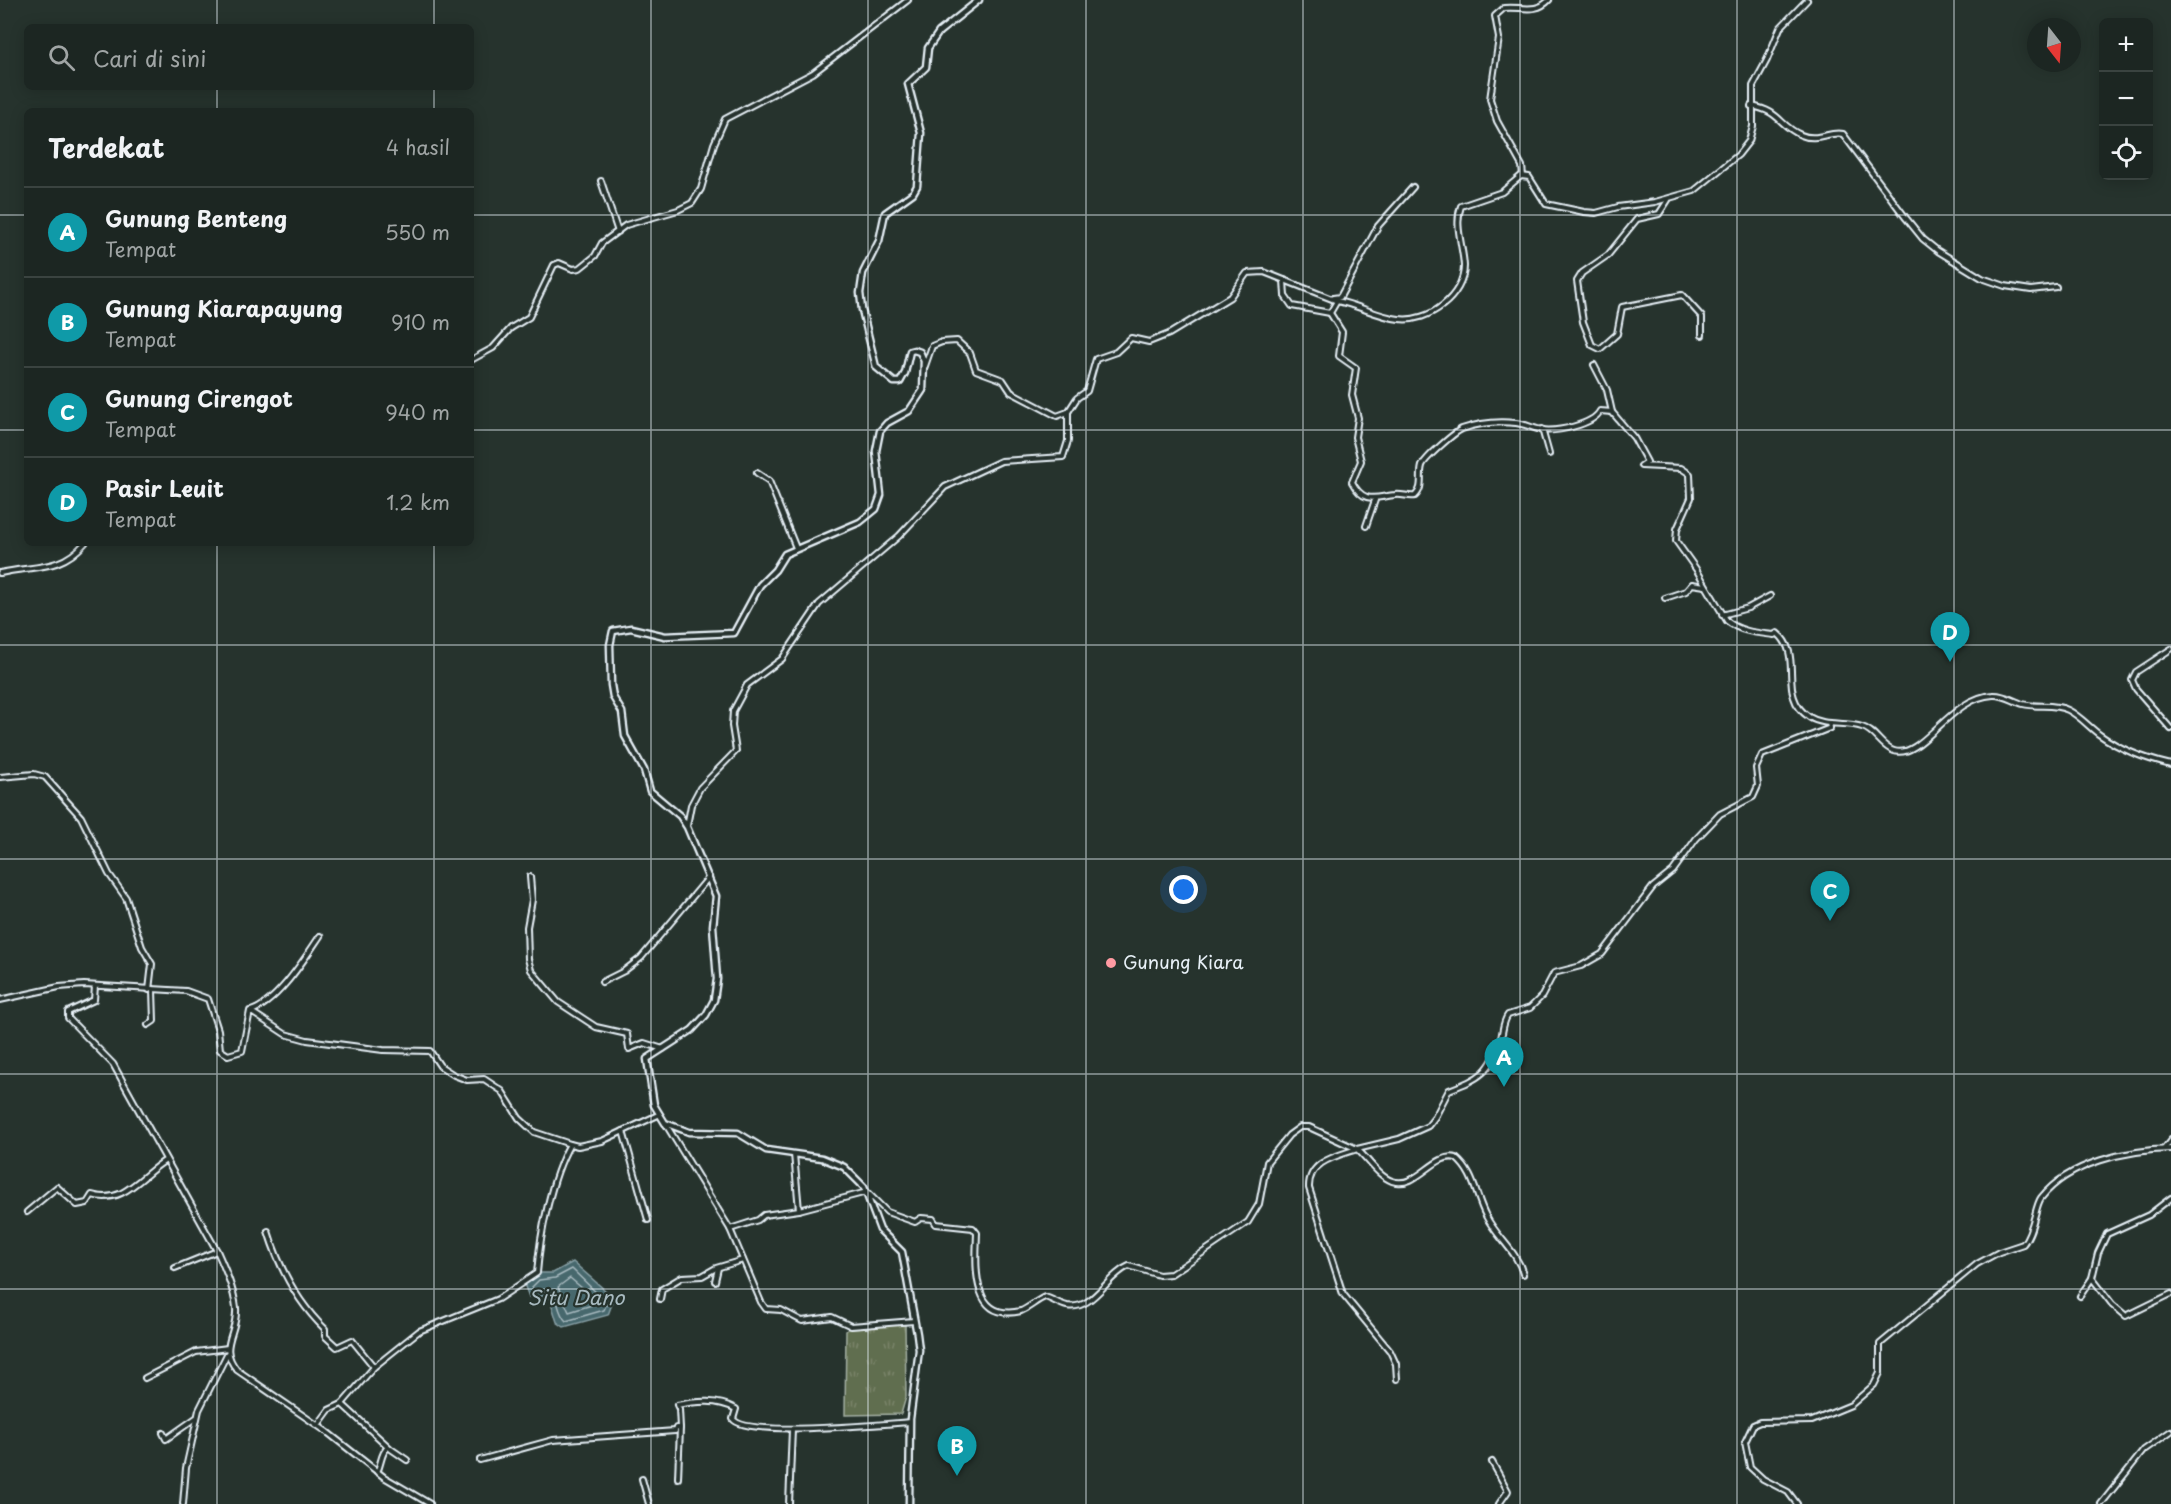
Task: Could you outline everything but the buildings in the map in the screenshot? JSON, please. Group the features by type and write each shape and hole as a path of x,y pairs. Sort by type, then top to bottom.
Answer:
{"street":[{"path":"474,358 493,348 511,328 529,317 552,266 559,263 573,270 580,268 595,256 602,243 626,225 678,210 692,203 701,189 717,135 726,118 813,73 908,0"},
{"path":"925,366 922,356 914,350 910,351 905,373 900,382 894,382 876,367 862,310 861,284 869,260 879,241 885,213 913,193 917,186 921,133 908,84 926,67 928,48 939,32 978,0"},
{"path":"1523,176 1522,166 1497,121 1490,99 1499,38 1495,16 1504,8 1533,9 1549,0"},
{"path":"1523,176 1529,178 1540,198 1548,205 1583,212 1596,213 1669,199 1694,191 1712,179 1744,149 1752,132 1753,86 1780,28 1807,0"},
{"path":"1752,106 1774,113 1791,130 1803,136 1816,138 1844,134 1923,239 1973,273 2012,288 2037,290 2056,287"},
{"path":"687,827 691,805 700,788 736,751 732,726 733,711 746,686 783,657 817,606 899,536 952,482 1001,461 1063,458 1068,441 1068,412 1077,398 1087,391 1096,359 1116,352 1131,338 1149,342 1178,329 1230,297 1247,273 1264,272 1320,295 1359,305 1397,319 1424,314 1441,306 1455,294 1464,272 1458,223 1461,206 1502,192 1523,176"},
{"path":"601,181 618,232"},
{"path":"1320,295 1340,297 1378,226 1413,187"},
{"path":"1669,199 1659,214 1636,219 1608,255 1579,276 1576,288 1583,322 1592,345 1598,350 1617,334 1622,307 1682,295 1702,317 1702,335"},
{"path":"1284,280 1285,296 1292,306 1329,313 1342,332 1339,356 1356,368 1353,395 1358,418 1355,436 1361,462 1352,484 1360,494 1375,500 1397,494 1415,496 1419,490 1424,461 1461,430 1491,422 1515,423 1542,429 1586,423 1597,417 1600,411 1612,412"},
{"path":"1329,313 1337,301"},
{"path":"914,1321 851,1326 832,1317 802,1321 781,1310 766,1309 730,1228 658,1115 646,1067 650,1055 685,1036 703,1019 714,1000 717,980 713,926 717,896 687,827 680,816 650,791 644,770 625,736 622,712 613,697 610,635 615,629 622,628 665,636 733,633 762,582 775,570 785,554 860,522 876,509 881,495 876,451 878,437 884,425 907,412 918,400 923,390 925,366 932,346 946,341 957,341 970,352 976,370 1003,380 1011,392 1057,416 1068,412"},
{"path":"1594,365 1607,390 1612,412 1639,446 1647,462 1641,466 1681,468 1690,474 1691,498 1677,529 1676,541 1722,615 1736,628 1780,635 1791,654 1790,682 1795,701 1810,717 1829,723 1863,727 1889,749 1906,752 1925,739 1967,701 1982,696 2001,695 2024,704 2067,710 2112,743 2143,757 2171,765"},
{"path":"1542,429 1549,454"},
{"path":"757,473 769,481 796,548"},
{"path":"1366,526 1375,500"},
{"path":"0,573 60,563 72,557 82,546"},
{"path":"1665,598 1686,591 1694,584 1706,586"},
{"path":"1722,615 1748,608 1770,596"},
{"path":"2171,649 2136,672 2132,680 2136,689 2171,729"},
{"path":"1397,1379 1396,1364 1390,1351 1342,1292 1309,1188 1311,1174 1320,1164 1357,1149 1399,1138 1429,1124 1449,1090 1474,1081 1484,1074 1499,1044 1508,1015 1530,1008 1542,996 1554,973 1581,966 1604,952 1653,887 1673,871 1696,839 1720,814 1753,797 1758,786 1756,768 1762,755 1830,728 1829,723"},
{"path":"0,777 34,774 45,777 81,817 109,874 126,898 142,947 152,964 151,990 154,1021 148,1024"},
{"path":"530,877 532,900 527,927 528,959 531,970 558,1002 596,1027 627,1034 629,1049 644,1043 663,1049"},
{"path":"602,982 635,964 652,947 665,928 682,912 709,877"},
{"path":"250,1011 264,1004 295,972 320,936"},
{"path":"96,986 93,1000 72,1008 68,1012 68,1018 113,1064 217,1251 230,1282 236,1307 235,1324 228,1351 196,1418 184,1479 183,1504"},
{"path":"0,1000 59,987 96,986 186,990 208,999 218,1030 220,1050 228,1055 242,1051 250,1011"},
{"path":"250,1011 285,1034 307,1040 373,1049 430,1050 440,1066 454,1076 467,1080 484,1079 496,1086 506,1095 519,1118 534,1132 570,1144 588,1145 658,1115"},
{"path":"665,1123 689,1132 738,1133 766,1150 835,1162 852,1173 880,1207 894,1215 915,1222 921,1218 933,1219 936,1224 974,1228 977,1233 976,1269 981,1297 992,1308 1012,1312 1024,1310 1045,1297 1068,1306 1082,1304 1091,1299 1118,1272 1129,1266 1159,1275 1178,1271 1250,1219 1259,1202 1267,1162 1288,1135 1300,1127 1309,1127 1357,1149 1384,1176 1396,1182 1413,1179 1447,1158 1459,1160 1473,1178 1486,1216 1500,1238 1518,1258 1523,1274"},
{"path":"623,1131 648,1220"},
{"path":"2163,1149 2171,1140"},
{"path":"318,1425 329,1410 342,1404 374,1367 419,1331 498,1299 537,1273 542,1228 562,1159 570,1144"},
{"path":"1797,1504 1788,1492 1763,1479 1750,1467 1745,1442 1753,1425 1760,1422 1812,1422 1851,1405 1874,1385 1880,1373 1880,1344 1977,1264 1999,1252 2023,1244 2035,1221 2039,1201 2062,1178 2121,1154 2171,1149"},
{"path":"794,1154 799,1210"},
{"path":"27,1212 57,1187 77,1205 87,1203 92,1195 104,1198 116,1196 130,1190 153,1167 166,1160"},
{"path":"730,1228 758,1220 764,1215 799,1210 867,1192"},
{"path":"867,1192 880,1230 902,1252 919,1350 910,1422 909,1504"},
{"path":"2080,1296 2092,1278 2098,1252 2107,1234 2142,1219 2171,1198"},
{"path":"268,1231 293,1288 302,1304 326,1329 325,1336 337,1347 352,1340 374,1367"},
{"path":"174,1268 217,1251"},
{"path":"660,1299 662,1289 674,1280 702,1276 718,1267 743,1260"},
{"path":"715,1281 718,1267"},
{"path":"2092,1278 2112,1304 2126,1316 2171,1294"},
{"path":"145,1378 196,1352 228,1351"},
{"path":"228,1351 237,1370 318,1425 377,1472 430,1504"},
{"path":"678,1478 680,1409 677,1405 706,1401 729,1403 736,1409 733,1419 738,1425 792,1429 910,1422"},
{"path":"342,1404 375,1432 388,1447 407,1460"},
{"path":"163,1433 166,1439 173,1437 196,1418"},
{"path":"480,1460 531,1444 553,1440 680,1428"},
{"path":"789,1504 792,1429"},
{"path":"2101,1504 2144,1450 2171,1431"},
{"path":"377,1472 383,1452 388,1447"},
{"path":"1492,1462 1508,1491 1499,1504"},
{"path":"642,1479 649,1504"}],"green space":[{"path":"905,1324 906,1397 901,1414 845,1415 846,1331"}],"water":[{"name":"Situ Dano","path":"573,1262 606,1291 613,1301 608,1315 564,1327 557,1322 550,1299 545,1296 529,1297 524,1284 538,1273 553,1273"}],"place":[{"name":"Pasir Leuit","path":"1950,662"},
{"name":"Gunung Cirengot","path":"1830,921"},
{"name":"Gunung Kiara","path":"1111,963"},
{"name":"Gunung Benteng","path":"1504,1087"},
{"name":"Gunung Kiarapayung","path":"957,1476"}]}
